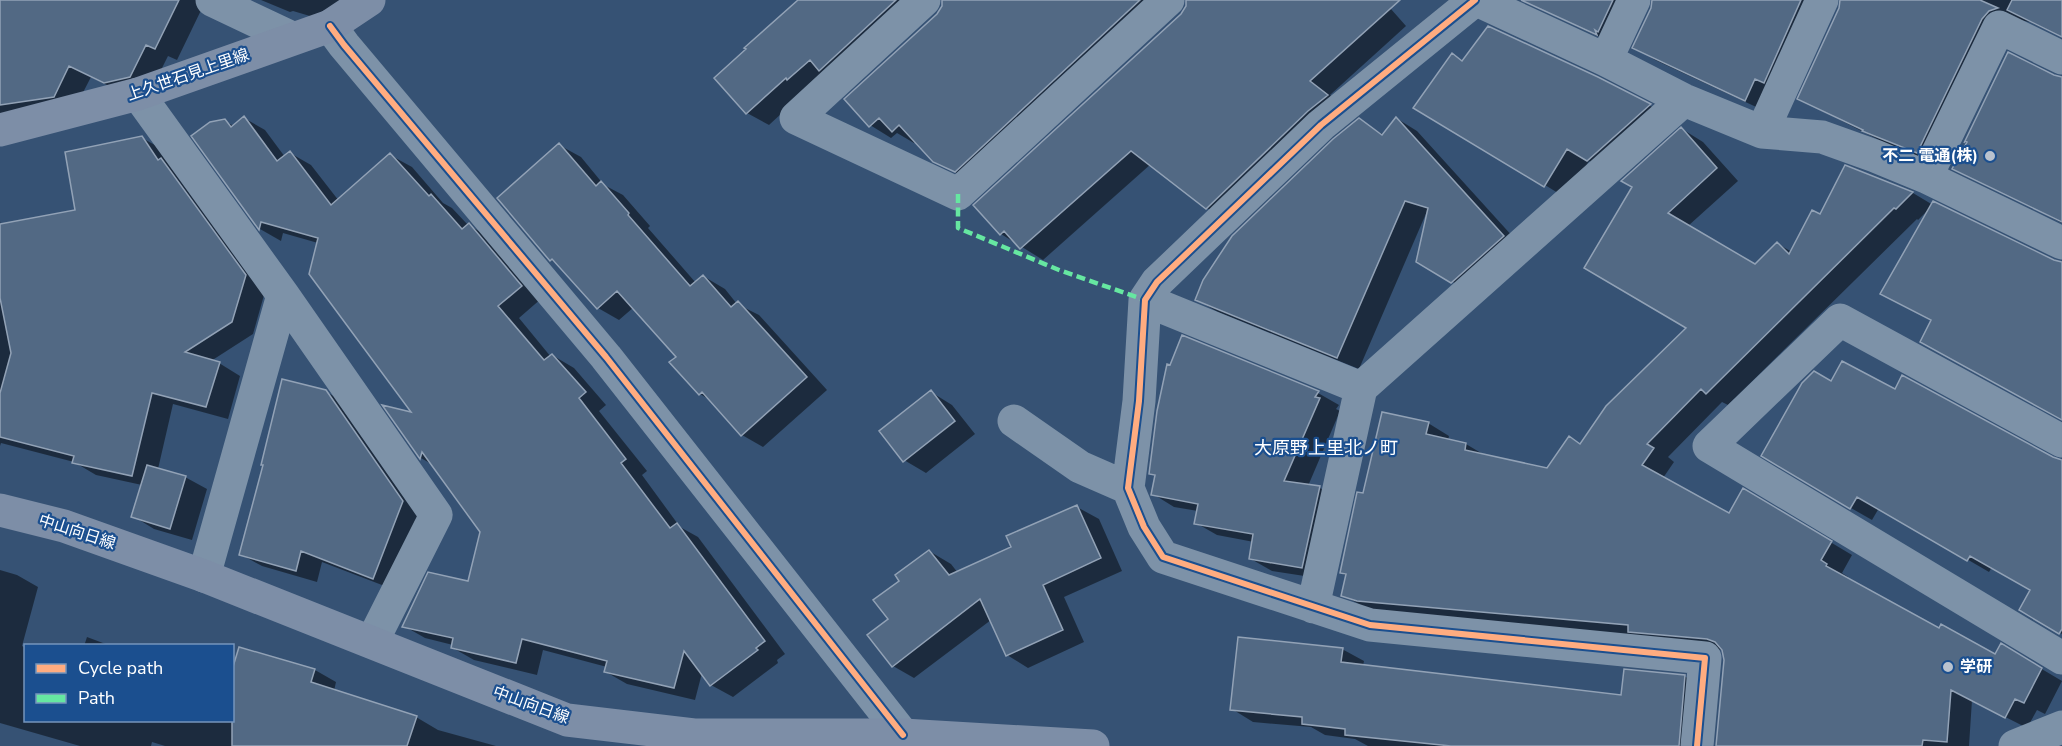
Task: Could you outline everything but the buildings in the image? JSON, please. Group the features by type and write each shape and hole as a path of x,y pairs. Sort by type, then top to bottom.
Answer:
{"main road":[{"name":"上久世石見上里線","path":"0,130 138,94 330,26 369,0"},
{"name":"中山向日線","path":"0,510 64,526 204,576 567,720 694,735 903,735 1093,746"}],"street":[{"path":"212,0 292,38"},
{"path":"924,0 796,118 958,194 1168,0"},
{"path":"1698,746 1705,658 1370,625 1163,556 1144,527 1128,488 1139,401 1145,300 1157,282 1321,125 1476,0 1606,60 1684,100 1762,132 1822,137 1875,156 1926,177 2062,243"},
{"path":"1606,60 1634,0"},
{"path":"1762,132 1822,0"},
{"path":"330,26 613,365 903,735"},
{"path":"1926,177 1999,27 2062,58"},
{"path":"138,94 283,295 436,515 372,642"},
{"path":"1313,607 1361,388 1684,100"},
{"path":"204,576 283,295"},
{"path":"1145,300 1361,388"},
{"path":"2062,441 1840,320 1709,447 2062,658"},
{"path":"1014,421 1080,467 1128,488"},
{"path":"2014,746 2062,727"}],"marked path":[{"path":"958,194 958,228 1059,270 1145,300"}],"cycle path":[{"path":"1475,0 1321,125 1157,282 1145,300 1139,401 1128,488 1144,527 1163,557 1370,625 1705,658 1697,746"},
{"path":"330,26 606,357 903,735"}],"place":[{"name":"不二 電通(株)","path":"1990,156"},
{"name":"学研","path":"1948,667"}],"district":[{"name":"大原野上里北ノ町","path":"1326,448"}]}
